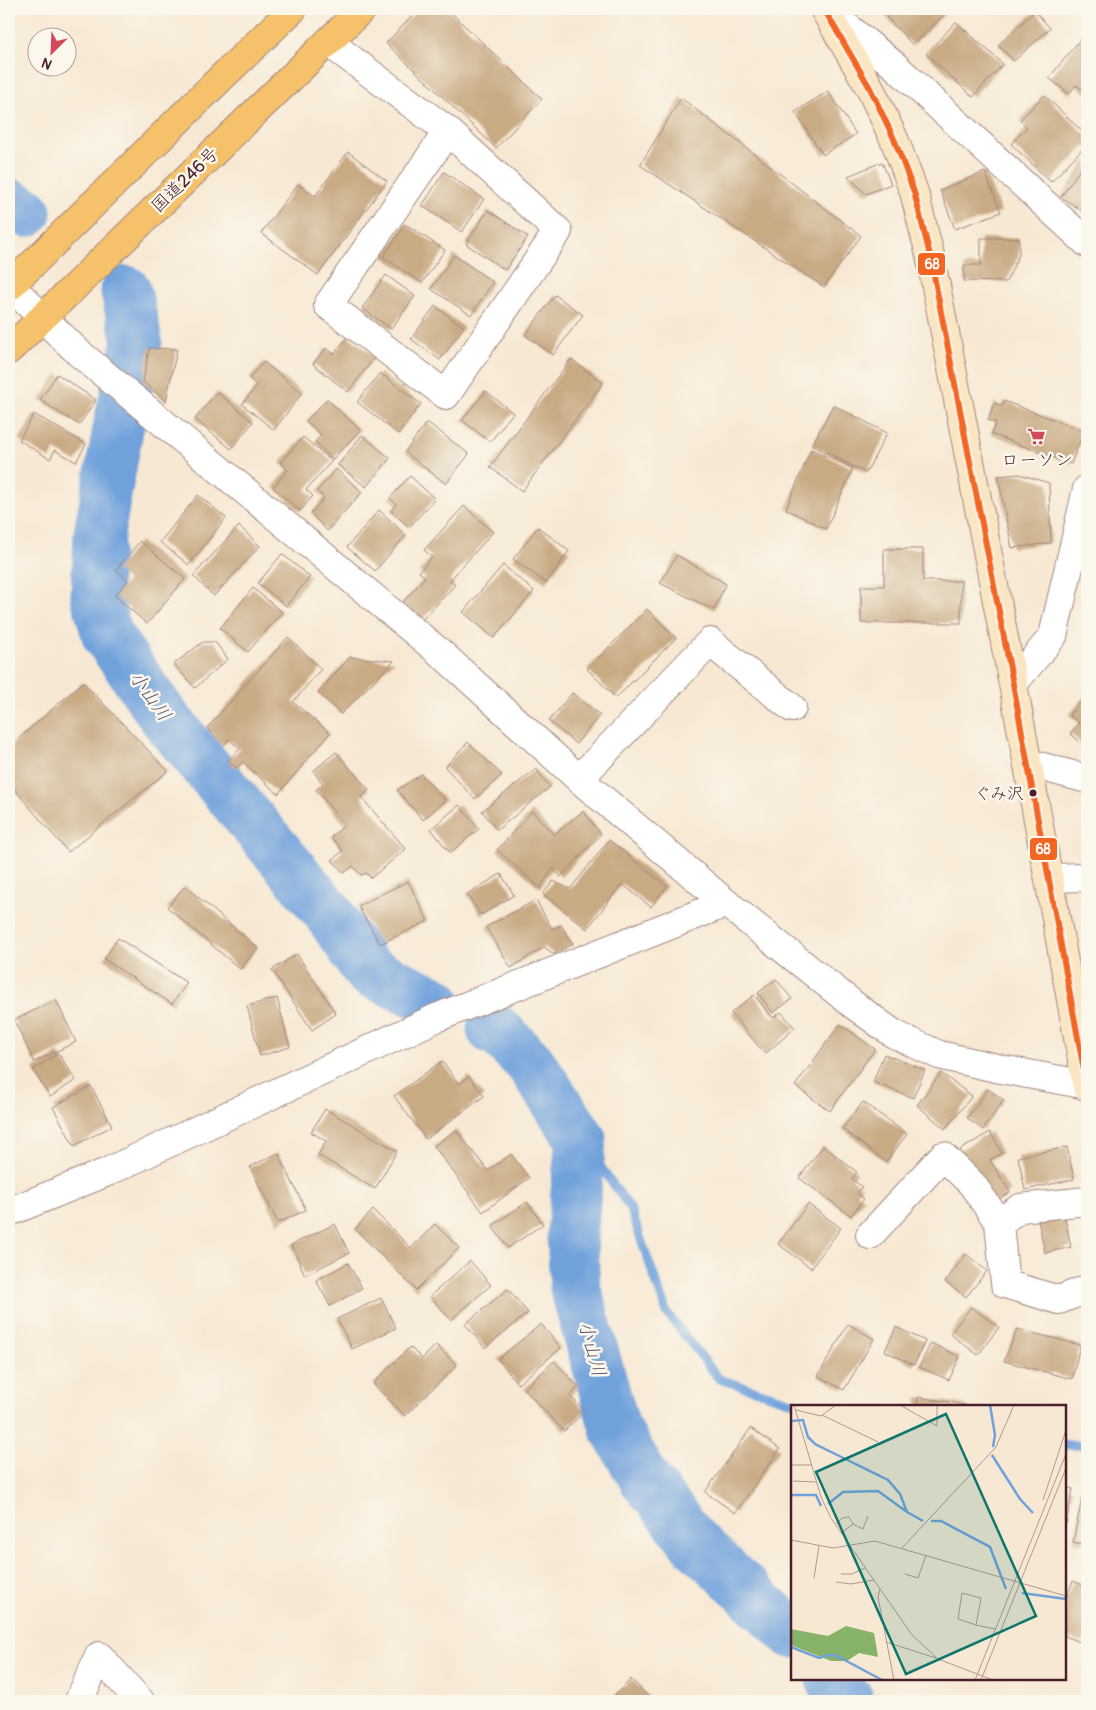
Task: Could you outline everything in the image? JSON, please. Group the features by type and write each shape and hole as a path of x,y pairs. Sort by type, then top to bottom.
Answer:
{"highway":[{"path":"10,286 222,77 294,9"},
{"name":"国道246号","path":"9,350 362,9"}],"main road":[{"path":"824,9 870,88 895,141 914,192 930,255 1028,763 1087,1086"}],"street":[{"path":"824,9 895,66 1087,243"},
{"path":"328,42 448,131 558,231 446,395 328,306 448,131"},
{"path":"10,286 79,353 444,656 579,779 726,903 856,1006 894,1034 939,1055 1087,1086"},
{"path":"1013,684 1052,636 1087,489"},
{"path":"579,779 710,642 792,708"},
{"path":"1028,763 1087,779"},
{"path":"1049,878 1087,877"},
{"path":"9,1212 107,1172 436,1018 726,903"},
{"path":"870,1235 943,1156 972,1184 1000,1223 1006,1284 1060,1300 1087,1289"},
{"path":"1000,1223 1020,1208 1087,1201"},
{"path":"79,1701 99,1656 140,1701"}],"building":[{"path":"419,9 447,9 542,99 496,148 386,43"},
{"path":"894,9 950,9 913,45 886,17"},
{"path":"1035,11 1050,28 1014,61 998,45"},
{"path":"956,22 1003,64 973,97 926,54"},
{"path":"1083,36 1087,39 1087,94 1076,85 1069,94 1049,78"},
{"path":"828,91 856,134 823,155 795,112"},
{"path":"1044,95 1087,136 1087,144 1051,182 1011,144 1027,127 1020,120"},
{"path":"681,98 861,236 824,287 640,165"},
{"path":"348,152 387,181 318,275 261,233 298,184 315,196"},
{"path":"1087,159 1087,214 1061,197"},
{"path":"882,162 891,184 866,194 848,176"},
{"path":"444,172 484,199 462,232 422,206"},
{"path":"985,172 1001,212 955,229 940,190"},
{"path":"488,210 528,237 505,270 466,244"},
{"path":"405,224 445,250 422,283 383,257"},
{"path":"981,238 1019,238 1019,255 1006,282 964,281 964,265 981,265"},
{"path":"454,255 493,282 471,315 431,289"},
{"path":"386,275 415,296 391,329 362,308"},
{"path":"555,295 583,315 553,355 525,335"},
{"path":"435,306 464,327 440,360 411,339"},
{"path":"348,336 375,357 348,392 313,364 326,348 334,354"},
{"path":"149,348 177,349 166,401 143,382"},
{"path":"571,359 603,383 522,491 490,467"},
{"path":"264,362 302,393 274,430 242,404 257,386 249,378"},
{"path":"380,373 421,404 398,434 357,402"},
{"path":"57,374 96,400 79,425 40,400"},
{"path":"486,391 513,413 490,442 462,420"},
{"path":"217,392 253,422 231,449 195,419"},
{"path":"327,399 360,430 333,459 315,442 321,435 306,421"},
{"path":"1004,401 1084,431 1071,464 991,434 996,423 988,420 994,403 1002,406"},
{"path":"833,405 887,433 866,473 812,445"},
{"path":"34,414 86,444 76,462 55,450 50,459 19,440"},
{"path":"427,422 469,454 446,484 405,452"},
{"path":"362,435 390,458 366,487 338,465"},
{"path":"303,437 332,461 306,490 313,496 300,511 273,487 288,470 280,463"},
{"path":"811,449 853,468 826,529 786,509"},
{"path":"336,469 362,492 327,531 311,513 324,498 317,491"},
{"path":"1019,474 1049,483 1051,543 1012,548 998,476"},
{"path":"410,476 435,499 409,527 391,511 396,504 390,498"},
{"path":"198,495 226,518 189,565 160,542"},
{"path":"464,506 493,532 450,580 455,585 420,622 401,604 425,577 419,572 432,557 424,550"},
{"path":"379,510 406,535 375,571 347,547"},
{"path":"239,526 260,546 214,596 193,576"},
{"path":"538,527 569,551 546,583 513,559"},
{"path":"140,541 185,579 147,624 115,596 128,580 116,570"},
{"path":"884,549 923,549 923,581 961,581 961,623 861,623 861,586 884,586"},
{"path":"282,554 310,577 286,606 258,583"},
{"path":"677,555 726,584 714,610 660,583"},
{"path":"503,565 534,591 494,638 463,612"},
{"path":"253,588 282,612 248,652 220,628"},
{"path":"647,609 676,638 616,698 587,669"},
{"path":"288,637 321,669 293,702 330,733 278,794 243,762 236,768 228,760 240,749 229,739 224,745 207,728"},
{"path":"203,642 215,642 228,659 195,688 174,664"},
{"path":"350,657 394,661 341,714 318,693"},
{"path":"83,682 168,771 68,852 9,783 9,747"},
{"path":"572,693 600,715 576,744 549,721"},
{"path":"1086,695 1087,748 1070,733 1079,723 1069,715"},
{"path":"468,742 502,775 475,799 445,767"},
{"path":"336,752 369,790 361,797 406,849 371,878 366,873 361,875 353,866 344,873 332,860 343,851 331,837 345,825 316,790 323,784 313,771"},
{"path":"536,769 550,787 497,830 482,811"},
{"path":"421,774 445,800 423,820 397,790"},
{"path":"459,805 479,829 450,853 431,829"},
{"path":"532,811 554,835 583,811 601,834 561,877 553,868 540,888 497,850"},
{"path":"609,840 667,886 651,907 622,884 587,929 543,894 553,881 570,889"},
{"path":"501,874 514,895 481,915 467,894"},
{"path":"408,881 428,921 380,944 358,906"},
{"path":"185,886 258,948 240,969 167,907"},
{"path":"536,900 552,929 561,925 573,944 554,954 544,947 511,968 486,927"},
{"path":"118,938 187,983 172,1004 104,959"},
{"path":"297,954 336,1014 312,1030 272,970"},
{"path":"776,979 792,999 773,1013 758,993"},
{"path":"754,995 773,1018 781,1012 795,1028 765,1054 731,1013"},
{"path":"277,998 290,1047 260,1056 247,1006"},
{"path":"56,1000 76,1042 34,1062 14,1020"},
{"path":"840,1024 875,1049 830,1111 795,1086"},
{"path":"58,1053 76,1080 50,1097 33,1070"},
{"path":"884,1054 925,1070 913,1098 873,1082"},
{"path":"442,1061 459,1084 469,1076 484,1096 426,1139 394,1096"},
{"path":"941,1073 972,1096 945,1129 917,1105"},
{"path":"91,1086 112,1126 74,1146 53,1107"},
{"path":"988,1089 1004,1100 983,1130 967,1118"},
{"path":"863,1102 907,1134 886,1162 842,1129"},
{"path":"325,1109 397,1151 375,1189 318,1155 326,1141 311,1132"},
{"path":"456,1130 488,1171 511,1154 529,1178 483,1212 434,1146"},
{"path":"990,1132 1002,1153 990,1160 1010,1192 993,1203 960,1150"},
{"path":"823,1146 857,1172 852,1179 862,1187 857,1193 864,1199 851,1216 799,1178"},
{"path":"1067,1147 1074,1179 1025,1190 1018,1157"},
{"path":"278,1153 306,1210 278,1223 250,1167"},
{"path":"527,1202 543,1224 508,1248 492,1226"},
{"path":"808,1204 841,1228 811,1268 778,1244"},
{"path":"373,1210 411,1248 435,1224 459,1248 416,1290 355,1229"},
{"path":"1064,1214 1071,1247 1045,1253 1038,1219"},
{"path":"335,1224 349,1253 305,1275 291,1245"},
{"path":"966,1254 987,1271 966,1297 945,1282"},
{"path":"470,1261 491,1285 451,1320 430,1296"},
{"path":"348,1263 362,1288 330,1306 316,1280"},
{"path":"508,1289 528,1313 485,1348 465,1324"},
{"path":"381,1298 396,1328 352,1349 337,1319"},
{"path":"971,1307 999,1327 978,1355 950,1334"},
{"path":"541,1324 561,1348 518,1384 498,1359"},
{"path":"848,1324 874,1339 844,1390 818,1376"},
{"path":"896,1327 925,1341 914,1365 885,1351"},
{"path":"1017,1329 1080,1345 1072,1379 1004,1361"},
{"path":"931,1343 960,1357 949,1380 919,1367"},
{"path":"436,1345 457,1365 405,1416 373,1384 410,1347 422,1359"},
{"path":"554,1361 579,1387 570,1396 585,1411 564,1431 524,1389"},
{"path":"918,1397 966,1405 917,1405"},
{"path":"751,1428 780,1449 735,1513 705,1492"},
{"path":"1066,1487 1073,1489 1066,1524"},
{"path":"1082,1498 1087,1499 1087,1545 1073,1542"},
{"path":"1073,1581 1087,1587 1087,1631 1082,1643 1066,1636 1066,1598"},
{"path":"631,1679 653,1701 609,1701"}],"waterway":[{"name":"小山川","path":"9,203 26,212"},
{"name":"小山川","path":"126,291 137,341 119,424 99,534 96,596 107,635 164,717 327,911 368,971 436,1002"},
{"name":"小山川","path":"492,1029 498,1031 530,1063 581,1139 572,1234 575,1287 615,1428 645,1480 695,1543 791,1632"},
{"path":"581,1139 630,1208 667,1313 719,1379 802,1405"},
{"path":"1066,1445 1087,1445"},
{"name":"小山川","path":"832,1680 849,1701"}],"transit line":[{"name":"68","path":"824,9 870,88 895,141 914,192 930,255 1013,684 1087,1087"}],"place":[{"name":"ローソン","path":"1037,437"},
{"name":"ぐみ沢","path":"1033,793"}]}
